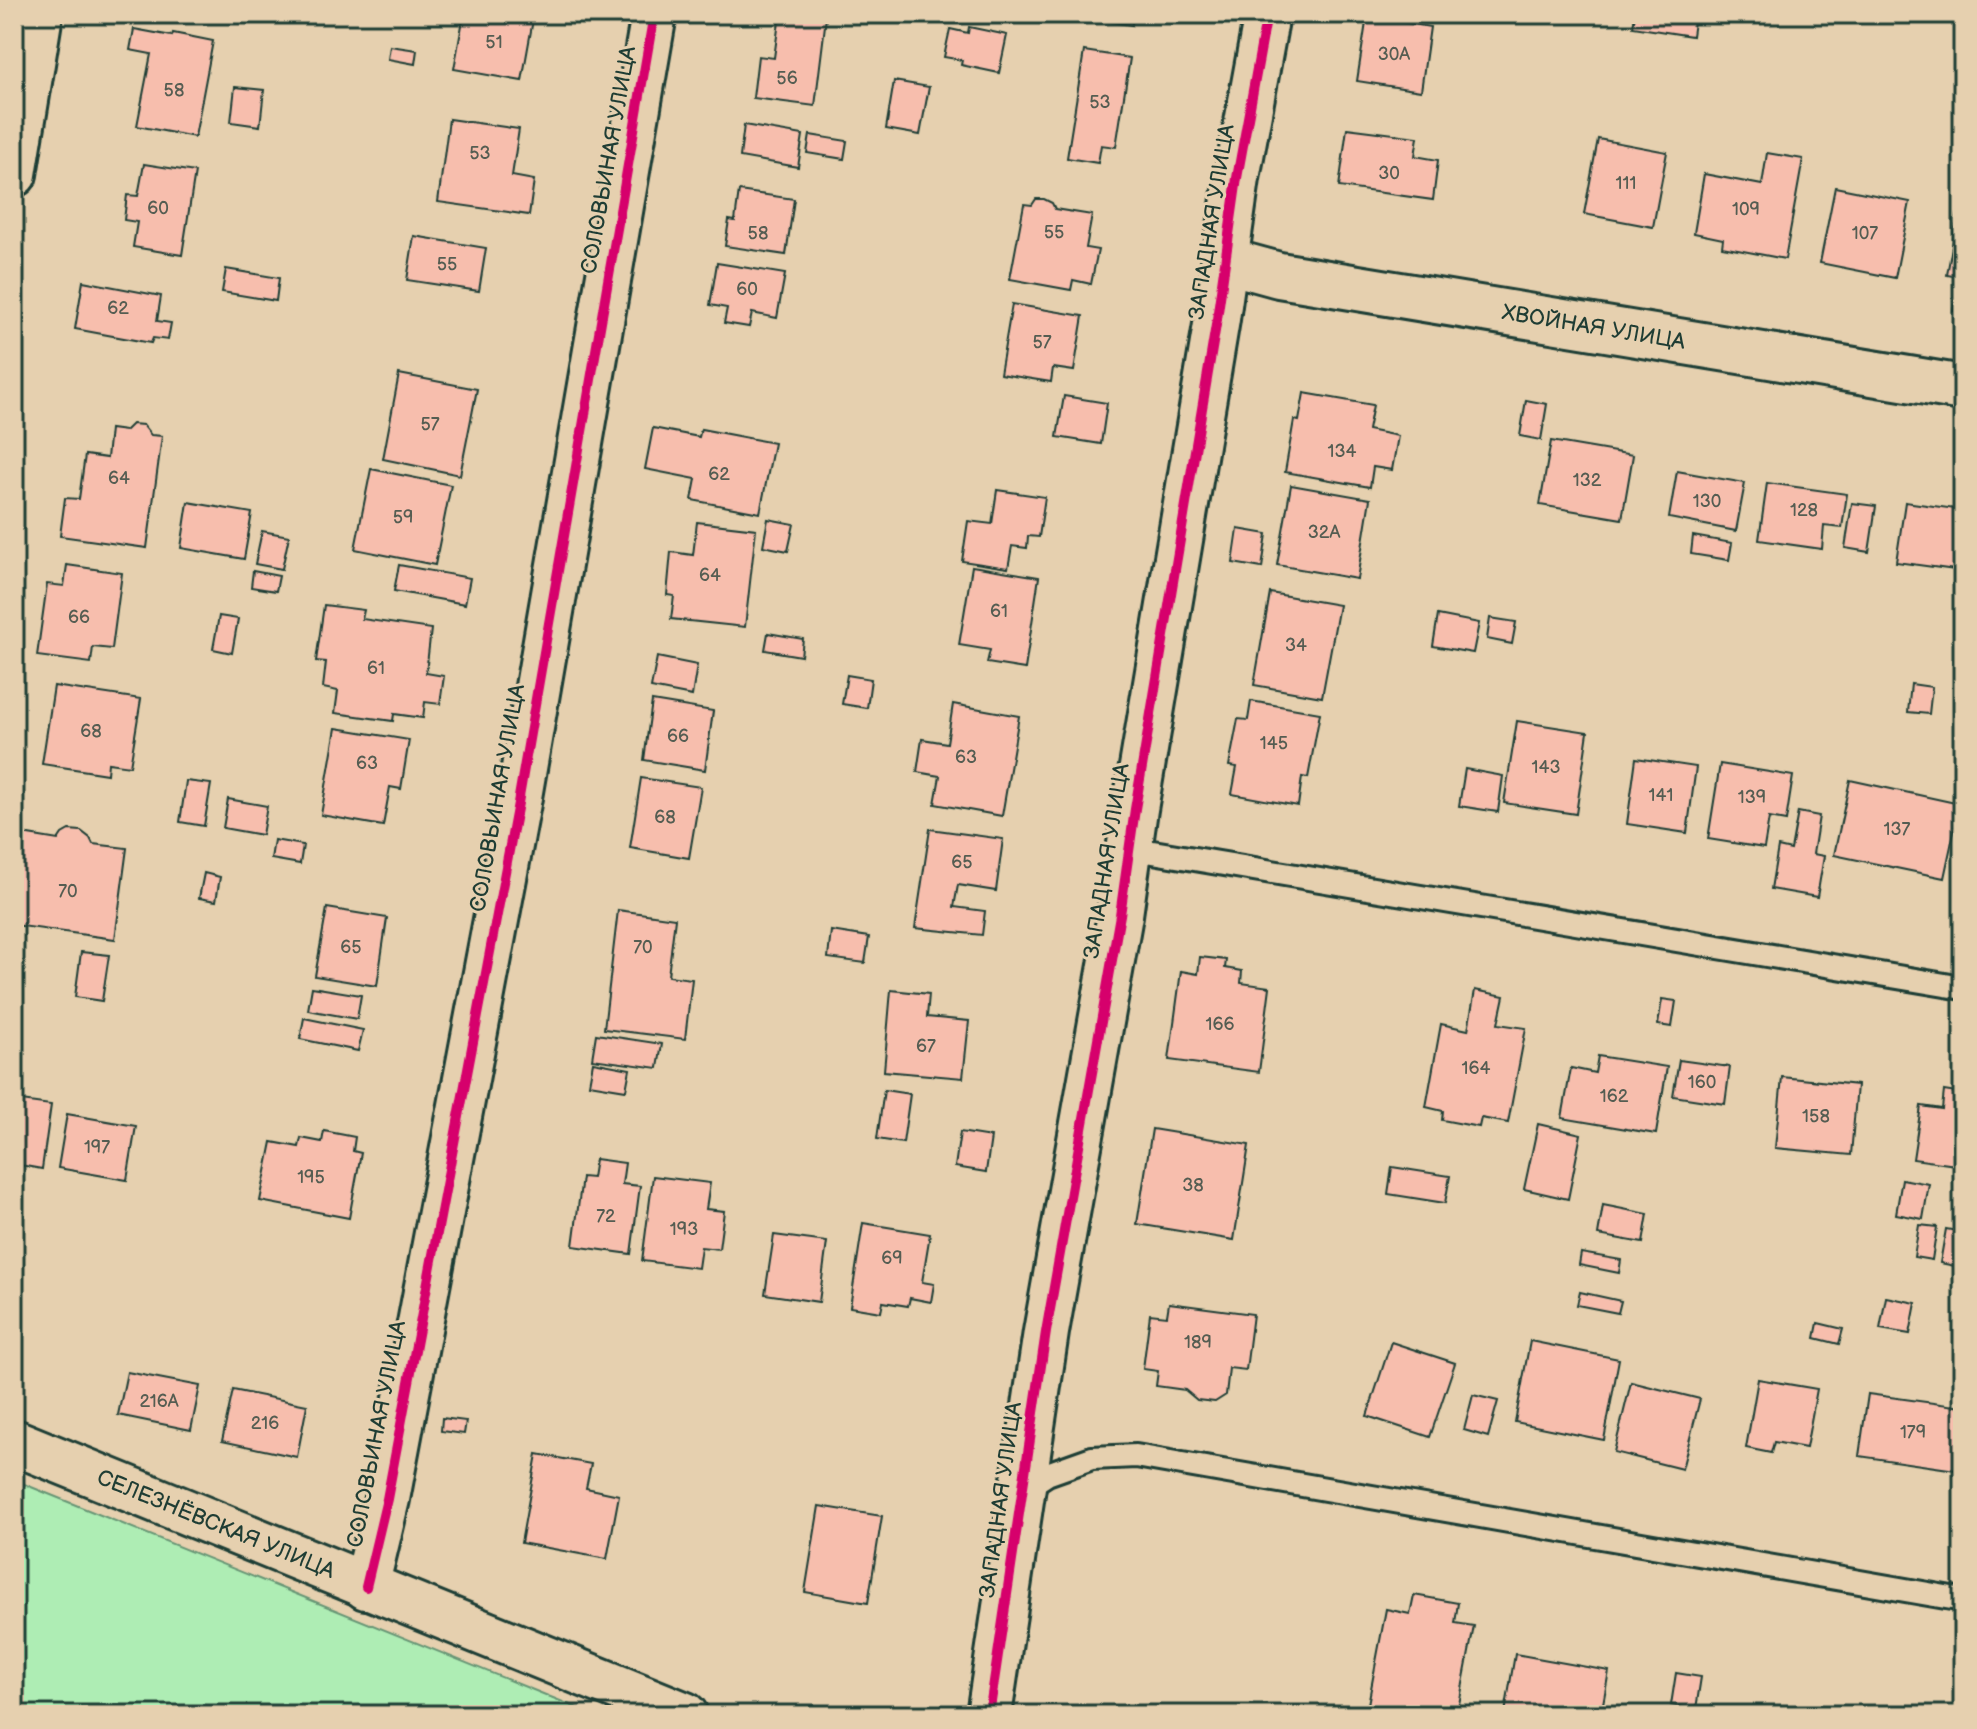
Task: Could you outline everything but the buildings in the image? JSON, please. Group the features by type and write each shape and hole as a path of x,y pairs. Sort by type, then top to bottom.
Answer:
{"street":[{"path":"14,174 40,14"},
{"name":"СОЛОВЬИНАЯ УЛИЦА","path":"366,1587 390,1484 515,818 654,14"},
{"name":"ЗАПАДНАЯ УЛИЦА","path":"989,1715 1046,1332 1120,915 1237,178 1267,14"},
{"name":"ХВОЙНАЯ УЛИЦА","path":"1224,260 1279,275 1963,388"},
{"name":"СЕЛЕЗНЁВСКАЯ УЛИЦА","path":"14,1442 685,1715"}],"lane":[{"path":"1129,848 1963,988"},
{"path":"1022,1491 1047,1474 1092,1458 1136,1456 1963,1600"}],"green space":[{"path":"14,1480 595,1715 14,1715"}],"cycle path":[{"path":"366,1587 387,1499 518,803 654,14"},
{"path":"989,1715 1046,1332 1120,915 1237,178 1267,14"}]}
